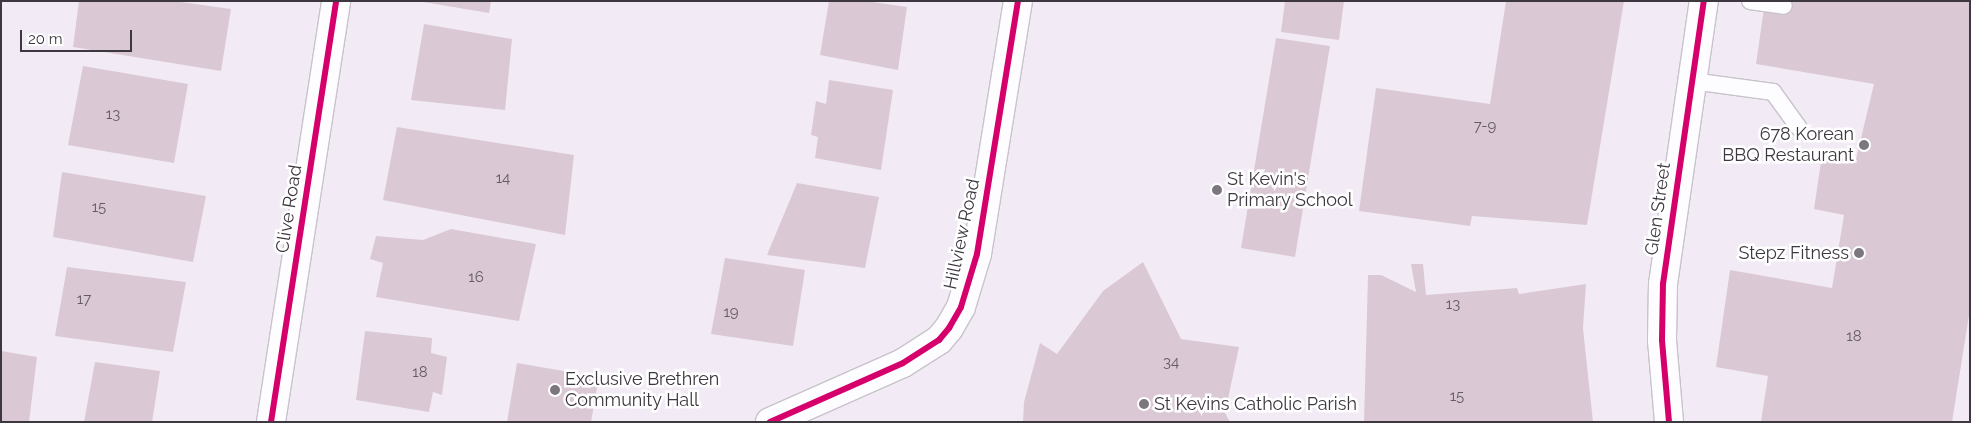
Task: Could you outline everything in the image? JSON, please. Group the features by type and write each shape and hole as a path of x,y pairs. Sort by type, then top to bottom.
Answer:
{"street":[{"name":"Clive Road","path":"271,422 336,1"},
{"name":"Hillview Road","path":"770,422 902,363 939,340 950,328 961,307 977,254 1018,1"},
{"name":"Glen Street","path":"1669,422 1662,340 1663,284 1704,1"}],"lane":[{"path":"1750,1 1784,6"},
{"path":"1692,81 1773,92 1799,128"}],"building":[{"path":"79,1 174,1 231,9 221,71 73,47"},
{"path":"417,1 491,1 489,13"},
{"path":"829,1 866,1 907,7 898,70 820,55"},
{"path":"1285,1 1344,1 1339,40 1281,32"},
{"path":"1506,1 1624,1 1587,225 1472,216 1470,226 1359,211 1376,88 1490,104"},
{"path":"1765,1 1970,1 1970,309 1952,422 1761,422 1768,376 1716,367 1730,270 1832,288 1844,215 1814,209 1822,155 1856,159 1874,84 1756,64"},
{"path":"424,24 512,39 505,110 411,100"},
{"path":"1276,38 1330,46 1295,257 1241,248"},
{"path":"83,66 188,84 174,163 68,145"},
{"path":"829,80 893,90 881,170 815,158 818,137 811,135 816,101 826,104"},
{"path":"397,127 574,155 565,235 383,200"},
{"path":"62,172 206,196 193,262 53,237"},
{"path":"797,183 879,197 865,268 767,255"},
{"path":"451,229 536,244 519,321 376,297 383,263 370,259 376,236 423,240"},
{"path":"725,258 805,270 793,346 711,334"},
{"path":"1143,262 1181,339 1239,347 1225,413 1230,422 1023,422 1024,402 1040,343 1057,354 1103,291"},
{"path":"1411,264 1423,264 1426,295 1517,288 1519,294 1586,284 1583,328 1593,422 1364,422 1368,275 1381,275 1416,292"},
{"path":"67,267 186,282 173,352 55,336"},
{"path":"365,331 432,338 431,353 447,357 442,395 433,392 429,412 356,400"},
{"path":"1,351 37,357 29,422 1,422"},
{"path":"95,362 160,371 152,422 84,422"},
{"name":"Exclusive Brethren Community Hall","path":"517,363 599,377 591,422 507,422"}],"cycle path":[{"path":"271,422 336,1"},
{"path":"770,422 903,363 939,340 949,328 961,307 977,254 1018,1"},
{"path":"1669,422 1662,340 1663,284 1704,1"}],"place":[{"name":"678 Korean BBQ Restaurant","path":"1864,145"},
{"name":"St Kevin's Primary School","path":"1217,190"},
{"name":"Stepz Fitness","path":"1859,253"},
{"name":"Exclusive Brethren Community Hall","path":"555,390"},
{"name":"St Kevins Catholic Parish","path":"1144,404"}]}
